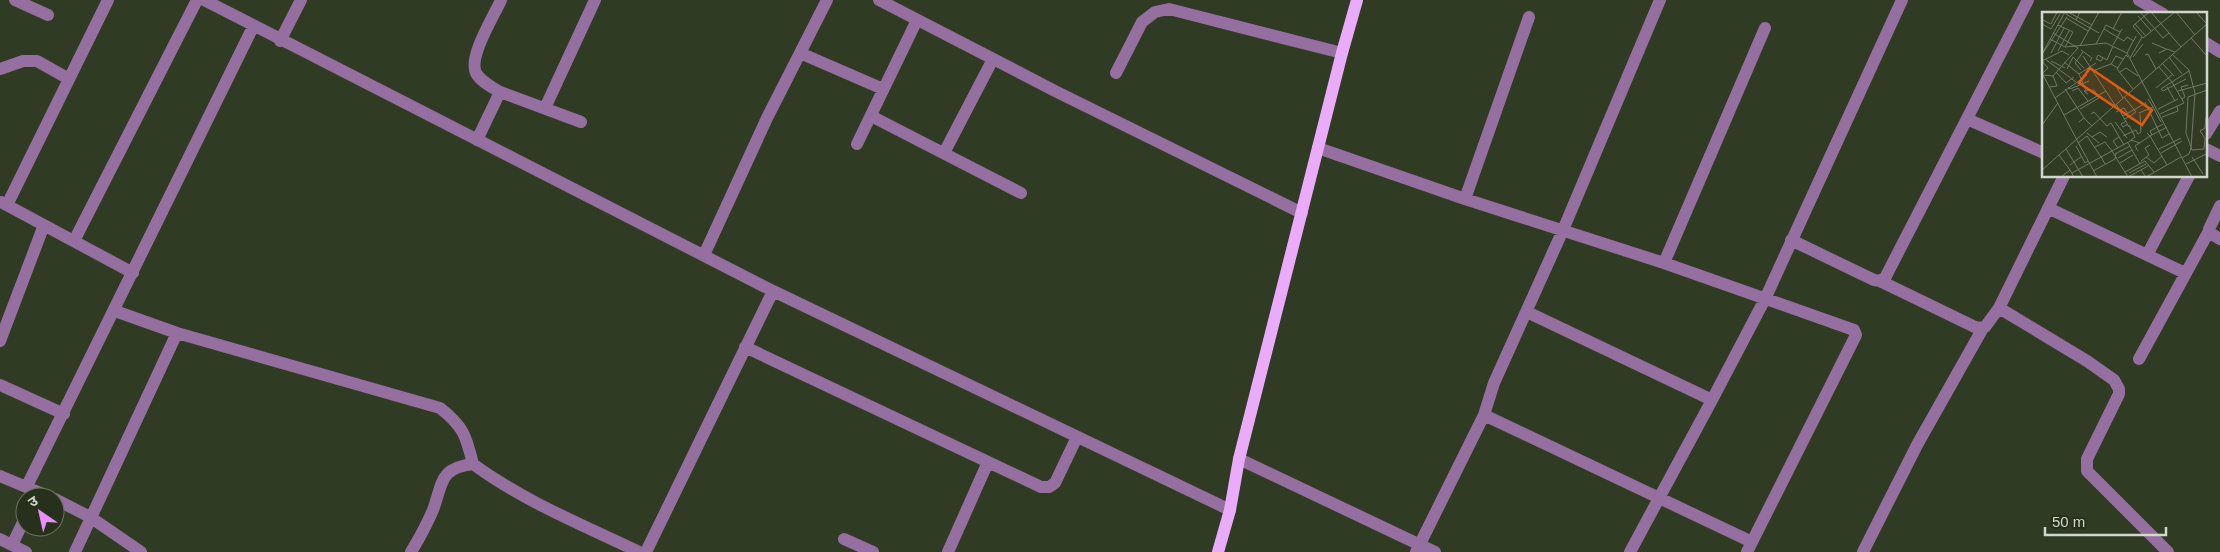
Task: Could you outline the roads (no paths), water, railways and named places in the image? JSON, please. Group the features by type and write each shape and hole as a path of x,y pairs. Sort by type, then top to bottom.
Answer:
{"main road":[{"path":"1218,552 1230,510 1239,459 1357,0"}],"street":[{"path":"15,0 48,15"},
{"path":"108,0 69,79 3,203 133,273"},
{"path":"74,242 197,0"},
{"path":"204,0 280,41 774,292 1230,510"},
{"path":"280,41 301,0"},
{"path":"501,0 476,53 474,64 476,73 484,82 500,92 581,122"},
{"path":"545,108 596,0"},
{"path":"704,255 767,118 827,0"},
{"path":"878,0 1302,213"},
{"path":"1417,548 1484,415 1494,383 1563,230 1660,0"},
{"path":"1630,552 1764,299 1902,0"},
{"path":"1880,281 1889,272 2028,0"},
{"path":"2143,4 2159,12"},
{"path":"1116,73 1142,22 1154,12 1169,9 1342,53"},
{"path":"1465,198 1529,16"},
{"path":"857,144 917,20"},
{"path":"35,487 64,414 253,27"},
{"path":"1664,263 1765,28"},
{"path":"2208,44 2220,52"},
{"path":"800,53 883,89"},
{"path":"944,153 993,59"},
{"path":"0,69 24,61 37,61 69,79"},
{"path":"477,140 500,92"},
{"path":"2208,131 2220,111"},
{"path":"871,116 1022,193"},
{"path":"1966,119 2042,152"},
{"path":"1318,148 1664,263 1852,329 1856,335 1749,547 1658,497 1484,415"},
{"path":"2208,150 2220,156"},
{"path":"1863,552 1917,445 1983,328 1999,308 2063,178"},
{"path":"2148,255 2188,178"},
{"path":"2139,359 2209,232 2220,206"},
{"path":"2048,208 2185,273"},
{"path":"0,341 44,225"},
{"path":"2209,232 2220,238"},
{"path":"1791,240 1977,328 1983,328"},
{"path":"646,552 745,346 774,292"},
{"path":"1999,308 2087,361 2114,380 2119,389 2119,394 2087,460 2087,471 2168,552"},
{"path":"115,310 177,333 440,408 457,422 467,442 473,464 490,477 535,502 639,552"},
{"path":"1526,312 1712,400"},
{"path":"75,552 177,333"},
{"path":"745,346 1041,487 1049,487 1055,483 1077,437"},
{"path":"0,385 64,414"},
{"path":"1239,459 1417,548 1435,552"},
{"path":"948,552 988,462"},
{"path":"411,552 433,510 440,484 447,473 458,466 473,464"},
{"path":"0,476 24,487"},
{"path":"65,505 90,517 141,552"},
{"path":"12,545 16,537"},
{"path":"0,539 26,552"},
{"path":"844,539 873,552"}]}
